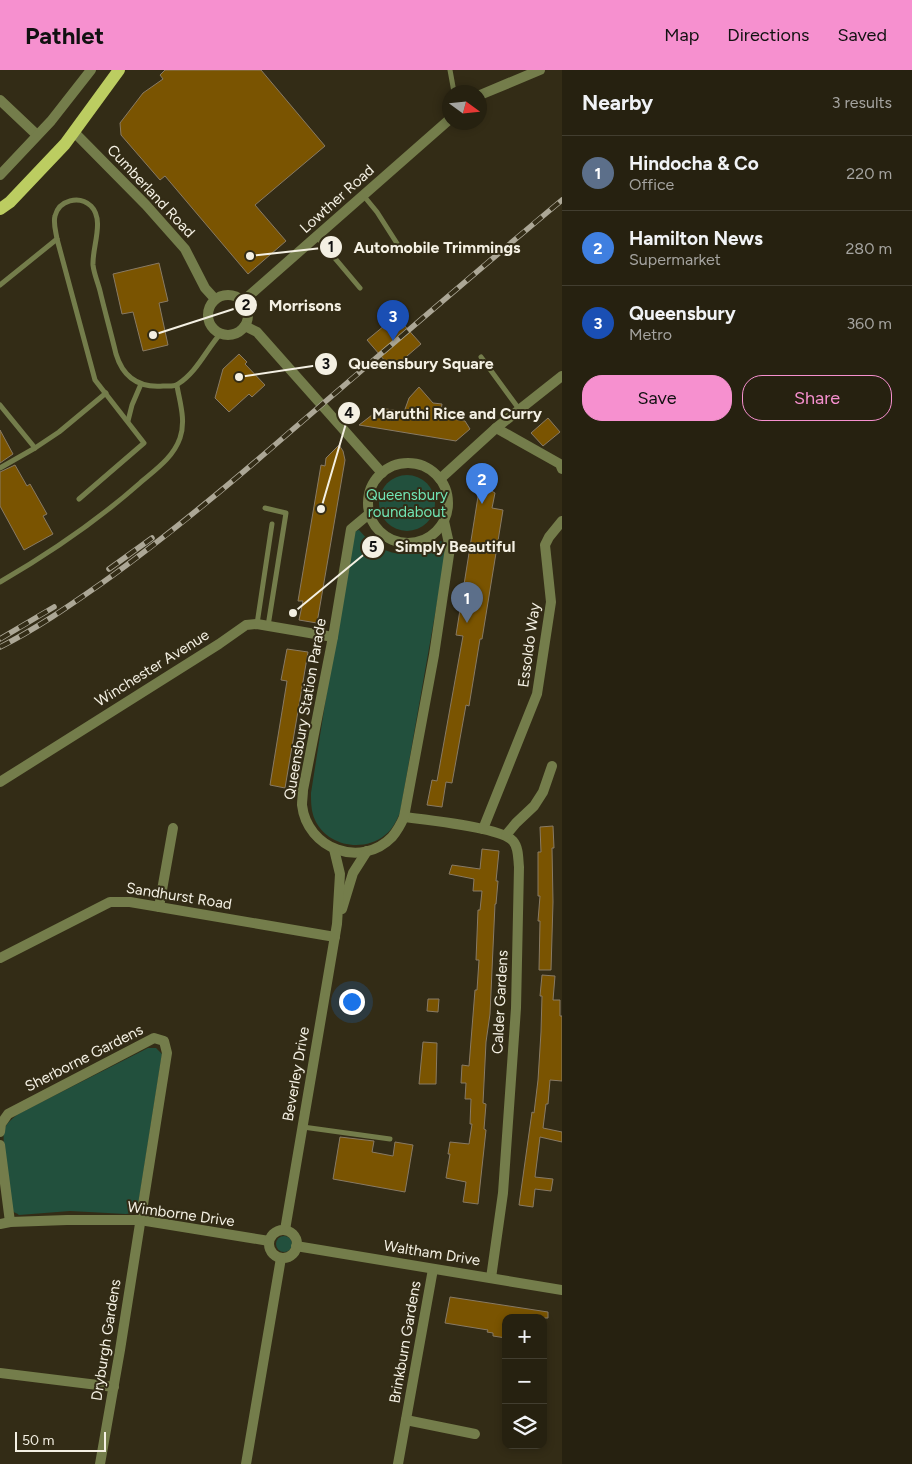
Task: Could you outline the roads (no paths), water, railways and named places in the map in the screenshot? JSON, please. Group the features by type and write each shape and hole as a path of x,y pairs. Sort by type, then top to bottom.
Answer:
{"main road":[{"path":"0,210 58,152 119,70"}],"street":[{"path":"0,175 51,121 91,70"},
{"path":"487,92 540,70"},
{"path":"0,100 37,135"},
{"name":"Lowther Road","path":"243,301 442,126"},
{"name":"Cumberland Road","path":"74,132 146,205 185,249 206,288 215,299"},
{"path":"233,295 243,301 248,311 247,321 240,331 227,335 215,330 210,324 208,311 210,304 215,299 220,296 233,295"},
{"path":"245,326 257,332 382,473"},
{"path":"440,479 496,428 562,376"},
{"path":"496,428 560,464 562,469"},
{"path":"406,463 430,470 440,479 445,489 447,510 444,521 436,532 424,540 411,543 397,542 385,536 375,526 369,514 368,502 370,491 382,473 393,466 406,463"},
{"name":"Queensbury Station Parade","path":"369,514 351,529 302,804 305,818 312,831 321,841 334,849 349,852 360,853 382,845 392,837 404,817 434,655 450,548 444,521"},
{"name":"Essoldo Way","path":"483,829 538,694 551,602 545,546 549,537 562,521"},
{"name":"Winchester Avenue","path":"0,782 246,625 262,625"},
{"path":"262,625 332,637"},
{"path":"404,817 483,829 506,835 534,806 543,792 552,766"},
{"path":"159,908 173,828"},
{"name":"Calder Gardens","path":"491,1278 503,1193 516,1008 519,867 517,847 506,835"},
{"name":"Beverley Drive","path":"285,1230 337,924 340,874 334,849"},
{"name":"Beverley Drive","path":"337,924 353,873 367,851"},
{"name":"Sandhurst Road","path":"0,958 110,902 130,902 335,937"},
{"name":"Sherborne Gardens","path":"0,1132 1,1124 8,1114 154,1038 164,1041 167,1053 140,1220"},
{"path":"0,1146 5,1223"},
{"name":"Wimborne Drive","path":"5,1223 67,1220 140,1220 269,1242"},
{"name":"Dryburgh Gardens","path":"100,1464 140,1220"},
{"path":"285,1230 294,1236 296,1241 295,1251 291,1255 280,1258 272,1252 269,1242 275,1232 285,1230"},
{"name":"Waltham Drive","path":"296,1246 562,1290"},
{"path":"246,1464 280,1258"},
{"name":"Brinkburn Gardens","path":"398,1464 433,1269"},
{"path":"0,1373 114,1387"},
{"name":"Brinkburn Gardens","path":"406,1420 475,1434"}],"lane":[{"path":"450,70 453,85"},
{"path":"363,195 377,212 398,245"},
{"path":"79,499 144,443 95,380 57,239 54,218 63,204 70,200 84,201 98,215 93,265 116,354 119,364 125,373 141,384 150,387 177,386 198,366 209,346 221,333"},
{"path":"317,237 360,288"},
{"path":"0,285 57,239"},
{"path":"481,357 519,410"},
{"path":"128,421 132,405 141,384"},
{"path":"0,582 36,562 110,509 166,462 180,439 182,410 177,386"},
{"path":"0,468 59,432 106,393"},
{"path":"0,405 35,448"},
{"path":"262,625 286,513 265,508"},
{"path":"262,625 272,524"},
{"path":"302,1127 390,1139"}],"railway":[{"path":"0,647 39,625 77,600 175,528 562,200"},
{"path":"109,569 152,538"},
{"path":"0,639 54,607"}],"place":[{"name":"Automobile Trimmings","path":"250,256"},
{"name":"Morrisons","path":"153,335"},
{"name":"Queensbury","path":"393,341"},
{"name":"Queensbury Square","path":"239,377"},
{"name":"Hamilton News","path":"482,504"},
{"name":"Maruthi Rice and Curry","path":"321,509"},
{"name":"Simply Beautiful","path":"293,613"},
{"name":"Hindocha & Co","path":"467,623"}],"park label":[{"name":"Queensbury roundabout","path":"407,504"}]}
